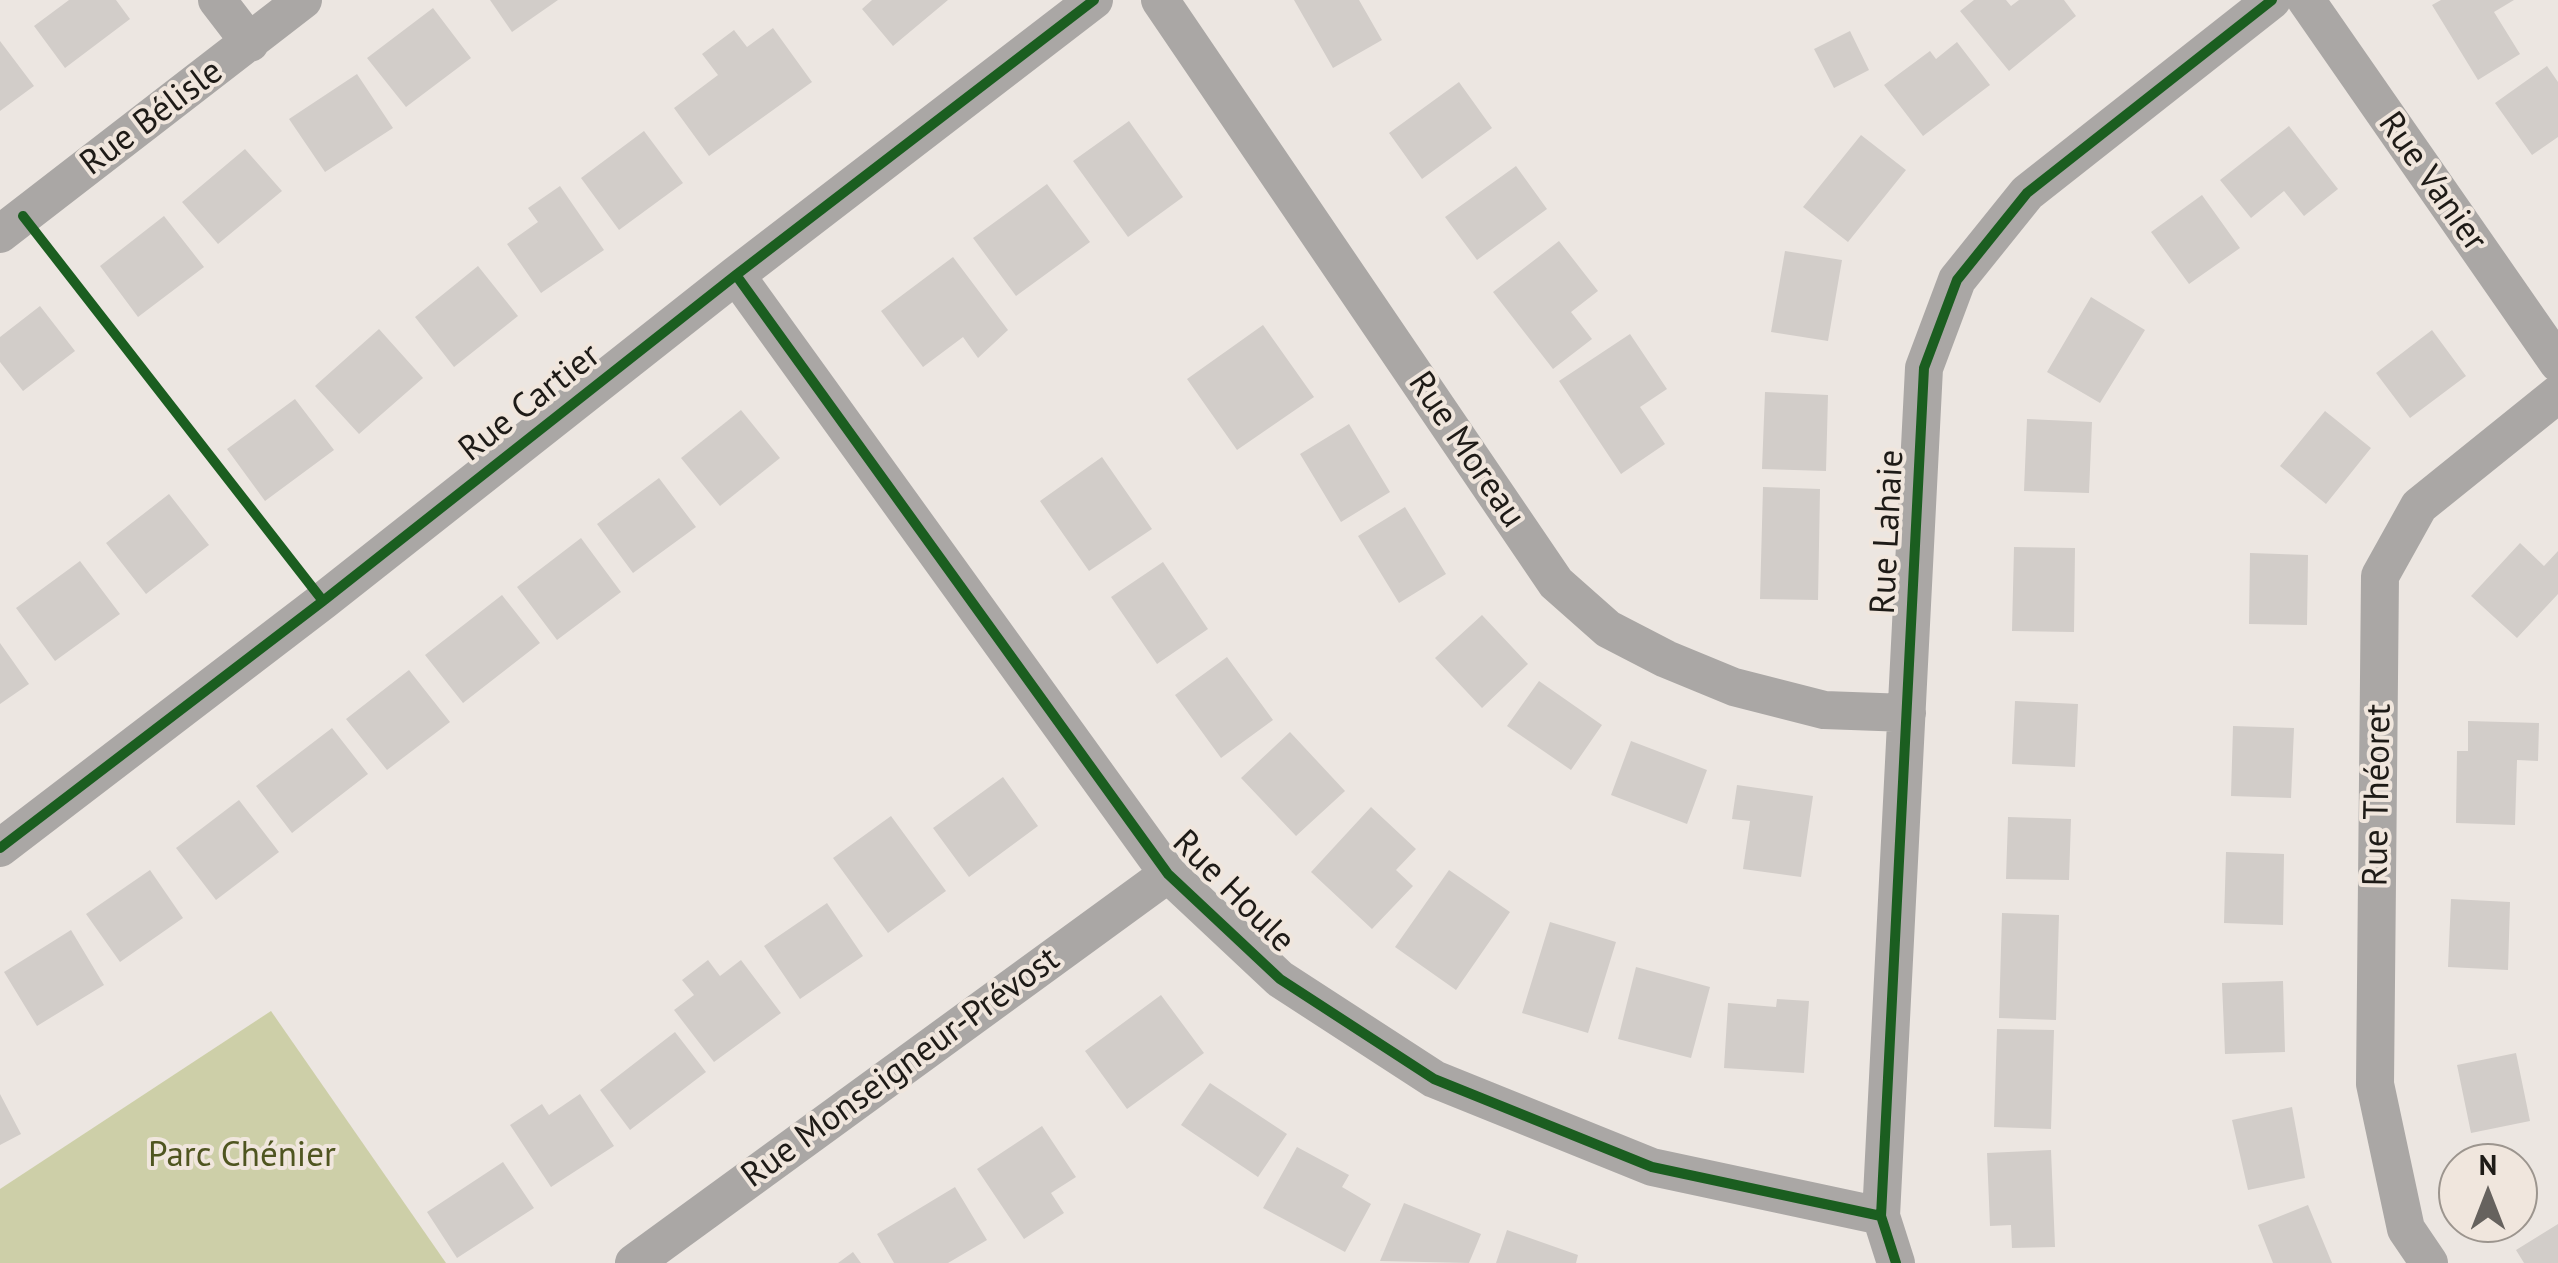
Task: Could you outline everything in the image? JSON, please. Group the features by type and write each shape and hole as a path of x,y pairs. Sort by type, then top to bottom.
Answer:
{"street":[{"path":"217,0 250,43"},
{"name":"Rue Bélisle","path":"0,234 303,0"},
{"name":"Rue Cartier","path":"0,848 1094,0"},
{"name":"Rue Moreau","path":"1160,0 1556,582 1608,628 1666,659 1734,687 1824,710 1907,713"},
{"name":"Rue Lahaie","path":"1881,1216 1924,368 1957,280 2027,194 2272,0"},
{"name":"Rue Vanier","path":"2306,0 2558,363"},
{"name":"Rue Houle","path":"736,275 1168,874 1280,979 1434,1079 1652,1167 1881,1216"},
{"name":"Rue Théoret","path":"2429,1263 2406,1230 2375,1084 2380,576 2419,506 2558,394"},
{"name":"Rue Monseigneur-Prévost","path":"634,1263 1168,874"},
{"path":"1881,1216 1896,1263"}],"green space":[{"name":"Parc Chénier","path":"271,1011 446,1263 0,1263 0,1189"}],"building":[{"path":"69,0 116,0 130,19 65,68 34,26"},
{"path":"490,0 558,0 512,32"},
{"path":"872,0 948,0 893,46 862,9"},
{"path":"1294,0 1359,0 1382,40 1333,68"},
{"path":"1974,0 2006,0 2011,6 2019,0 2064,0 2076,16 2009,71 1960,11"},
{"path":"2441,0 2514,0 2494,12 2520,54 2478,80 2432,5"},
{"path":"433,8 471,58 406,107 367,58"},
{"path":"773,28 812,82 709,156 674,108 718,75 702,54 734,30 747,47"},
{"path":"1850,31 1869,70 1834,88 1814,49"},
{"path":"0,41 34,86 0,111"},
{"path":"1957,42 1990,85 1923,136 1884,85 1930,51 1936,59"},
{"path":"2547,66 2558,82 2558,137 2532,155 2495,103"},
{"path":"357,74 393,128 325,172 289,119"},
{"path":"1459,82 1492,128 1422,179 1389,133"},
{"path":"1129,121 1183,197 1128,237 1073,161"},
{"path":"2289,126 2338,189 2304,216 2284,191 2251,218 2220,180"},
{"path":"644,131 683,183 619,230 581,178"},
{"path":"1861,135 1906,170 1848,242 1803,207"},
{"path":"245,149 282,191 218,244 182,202"},
{"path":"1516,166 1547,209 1477,260 1445,217"},
{"path":"1047,184 1090,242 1016,296 973,238"},
{"path":"560,186 604,250 541,293 507,244 538,222 528,208"},
{"path":"2202,195 2240,248 2189,284 2151,232"},
{"path":"164,216 204,267 138,317 100,266"},
{"path":"1559,241 1598,291 1571,312 1592,339 1553,369 1493,292"},
{"path":"1785,251 1842,260 1828,341 1771,332"},
{"path":"953,257 1008,330 978,358 963,337 923,367 881,311"},
{"path":"478,266 518,316 454,367 415,317"},
{"path":"2091,297 2145,330 2100,403 2047,372"},
{"path":"40,306 75,351 23,391 0,362 0,337"},
{"path":"1263,325 1314,397 1237,450 1187,379"},
{"path":"379,329 423,378 359,434 315,386"},
{"path":"2432,330 2466,376 2410,418 2376,373"},
{"path":"1630,334 1667,389 1640,407 1665,444 1621,474 1559,381"},
{"path":"1765,392 1828,395 1826,471 1762,469"},
{"path":"295,399 334,450 265,501 227,449"},
{"path":"741,410 780,458 720,506 681,458"},
{"path":"2325,411 2371,448 2326,504 2280,466"},
{"path":"2027,419 2092,422 2089,493 2024,491"},
{"path":"1349,424 1390,492 1341,522 1300,454"},
{"path":"1102,457 1152,529 1089,571 1040,501"},
{"path":"659,478 696,527 633,573 597,524"},
{"path":"1763,487 1820,489 1818,600 1760,599"},
{"path":"169,494 209,545 146,594 106,543"},
{"path":"1405,507 1446,574 1399,603 1358,536"},
{"path":"581,538 621,592 557,640 517,587"},
{"path":"2520,543 2544,566 2558,551 2558,594 2517,638 2471,596"},
{"path":"2014,547 2075,548 2074,632 2012,631"},
{"path":"2250,553 2308,555 2307,625 2249,624"},
{"path":"80,561 120,614 55,661 16,608"},
{"path":"1163,562 1208,629 1157,664 1111,597"},
{"path":"502,595 540,643 463,703 425,655"},
{"path":"1482,615 1528,664 1482,708 1435,658"},
{"path":"0,643 29,684 0,704"},
{"path":"1227,657 1273,720 1221,758 1175,695"},
{"path":"409,670 450,722 387,770 346,719"},
{"path":"1539,681 1602,725 1571,770 1507,726"},
{"path":"2015,701 2078,704 2075,767 2012,764"},
{"path":"2468,721 2539,723 2538,761 2517,760 2515,825 2456,823 2457,751 2468,751"},
{"path":"2233,726 2294,728 2291,798 2231,796"},
{"path":"332,728 368,774 292,833 256,786"},
{"path":"1290,732 1345,791 1296,836 1241,778"},
{"path":"1631,741 1707,770 1687,824 1611,795"},
{"path":"1003,777 1038,826 969,877 933,828"},
{"path":"1737,785 1813,796 1801,877 1743,869 1750,821 1732,819"},
{"path":"239,800 279,852 216,900 176,848"},
{"path":"1371,807 1416,849 1396,870 1413,886 1372,929 1311,872"},
{"path":"891,816 946,891 888,933 833,858"},
{"path":"2008,817 2071,819 2069,880 2006,879"},
{"path":"2226,852 2284,854 2283,925 2224,923"},
{"path":"150,870 183,918 120,962 86,914"},
{"path":"1449,870 1510,912 1456,990 1395,947"},
{"path":"2451,899 2510,902 2508,970 2448,967"},
{"path":"827,903 863,956 800,999 764,946"},
{"path":"2002,913 2059,915 2056,1020 1999,1018"},
{"path":"1550,922 1616,942 1588,1033 1522,1013"},
{"path":"71,930 104,985 37,1026 4,972"},
{"path":"708,960 720,976 741,960 781,1013 714,1062 674,1010 694,995 682,980"},
{"path":"1636,967 1710,987 1691,1058 1618,1039"},
{"path":"2283,981 2285,1052 2225,1054 2222,983"},
{"path":"1161,995 1204,1053 1127,1109 1085,1051"},
{"path":"1777,999 1809,1001 1804,1073 1724,1068 1728,1003 1776,1007"},
{"path":"1997,1029 2054,1030 2051,1129 1994,1127"},
{"path":"675,1032 706,1072 630,1130 600,1090"},
{"path":"2516,1053 2530,1121 2471,1133 2457,1065"},
{"path":"1210,1083 1287,1134 1258,1177 1181,1125"},
{"path":"0,1094 21,1134 0,1145"},
{"path":"580,1094 614,1146 551,1187 510,1125 542,1104 549,1115"},
{"path":"2292,1107 2305,1178 2248,1190 2232,1120"},
{"path":"1042,1126 1076,1177 1051,1193 1064,1213 1024,1239 977,1169"},
{"path":"1297,1147 1349,1175 1342,1187 1371,1204 1345,1252 1263,1208"},
{"path":"2051,1150 2055,1247 2012,1248 2011,1225 1990,1226 1987,1153"},
{"path":"503,1162 534,1208 457,1258 427,1212"},
{"path":"955,1187 987,1240 948,1263 894,1263 877,1234"},
{"path":"1404,1203 1481,1234 1469,1263 1380,1261"},
{"path":"2308,1205 2332,1263 2273,1263 2258,1225"},
{"path":"2558,1224 2558,1263 2524,1263 2516,1250 2527,1243 2538,1243 2538,1236"},
{"path":"1507,1230 1578,1255 1576,1263 1496,1263"},
{"path":"853,1252 861,1263 838,1263"}],"cycle path":[{"path":"0,848 1094,0"},
{"path":"1896,1263 1881,1216 1924,368 1957,280 2027,193 2272,0"},
{"path":"23,216 323,601"},
{"path":"736,275 1168,874 1280,979 1434,1079 1652,1167 1881,1216"}]}
